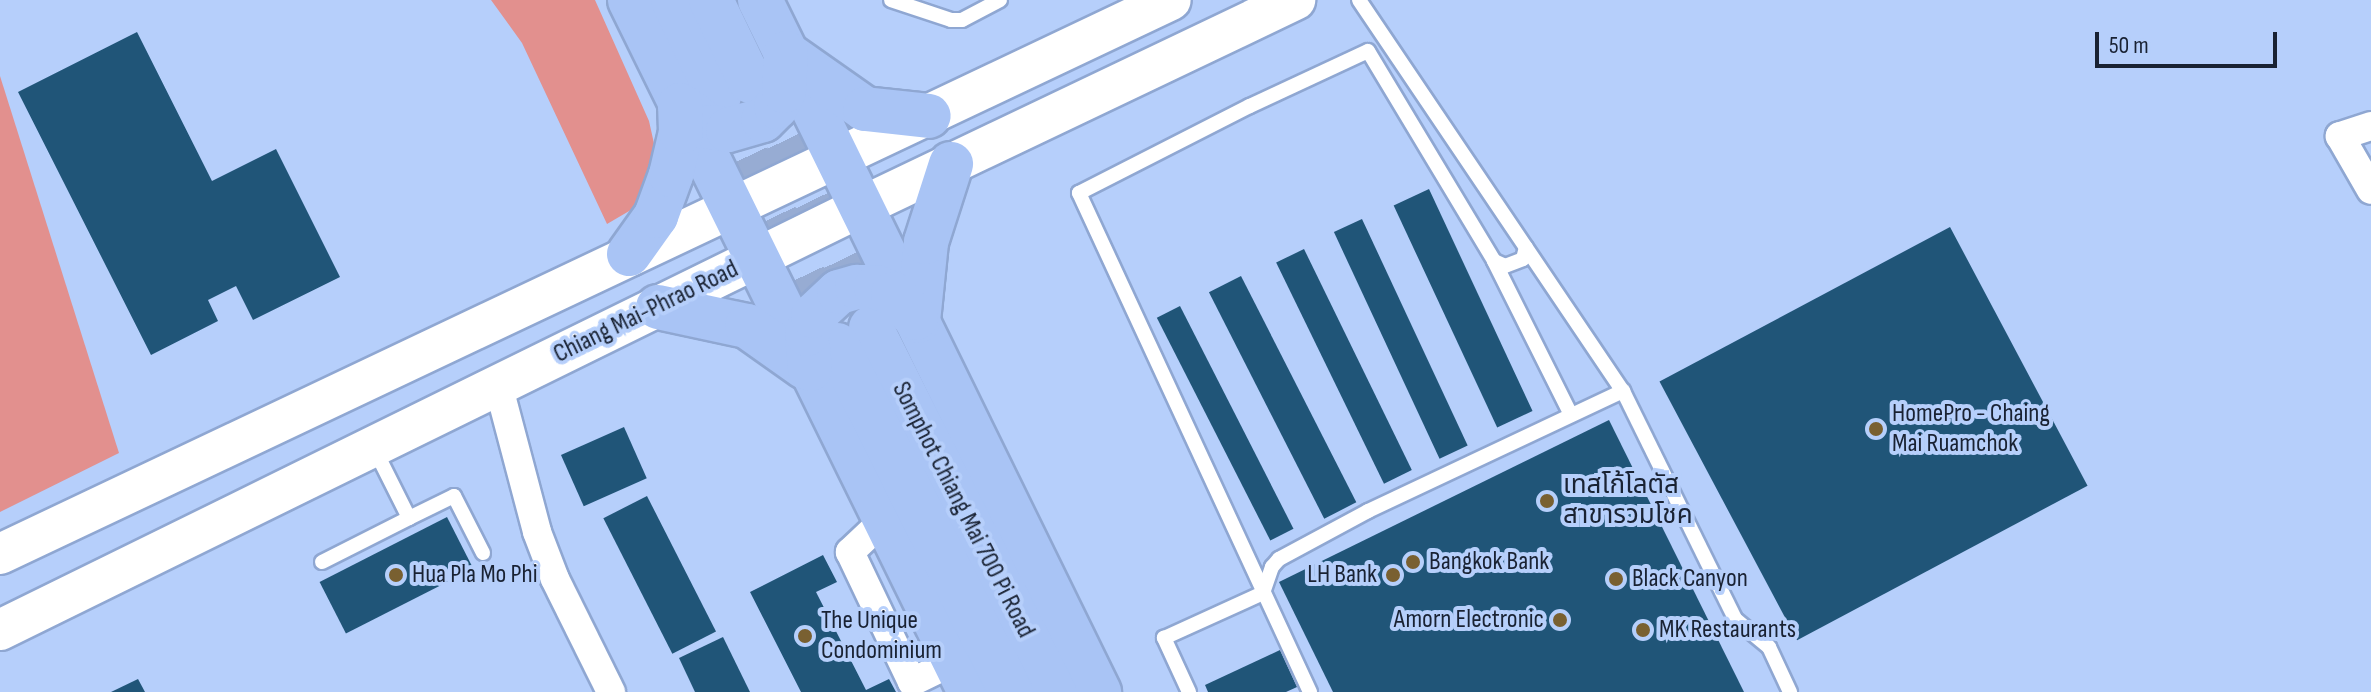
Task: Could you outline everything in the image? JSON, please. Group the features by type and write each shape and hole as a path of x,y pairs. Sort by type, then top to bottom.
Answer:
{"main road":[{"path":"630,0 716,94"},
{"path":"673,0 716,94"},
{"path":"711,0 716,94 730,208 756,259 839,348 884,520 962,676"},
{"path":"760,0 1099,692"},
{"name":"Chiang Mai-Phrao Road","path":"0,630 863,206 1295,0"},
{"path":"0,554 629,254 929,116 1154,4"},
{"path":"716,94 693,118 719,129 746,128 763,120 776,107 784,91 786,53"},
{"path":"786,53 865,109 929,116"},
{"path":"629,254 656,216 671,175 681,132 716,94"},
{"path":"918,321 926,242 951,164"},
{"path":"839,348 807,334 813,316 824,302 839,292 857,287 876,287 908,305 918,321"},
{"path":"658,307 839,348"},
{"name":"Somphot Chiang Mai 700 Pi Road","path":"839,348 1011,692"},
{"name":"Somphot Chiang Mai 700 Pi Road","path":"839,348 1054,692"}],"street":[{"path":"2371,126 2340,136 2371,190"},
{"path":"498,384 537,532 555,579 611,692"}],"lane":[{"path":"891,0 951,20 962,20 1000,0"},
{"path":"1359,0 1623,391 1735,619 1769,647 1790,692"},
{"path":"1310,692 1079,193 1250,106 1368,51 1494,261 1571,415"},
{"path":"1494,261 1505,266 1523,259 1526,247"},
{"path":"1189,692 1164,638 1263,593 1272,567 1279,559 1368,511 1623,391"},
{"path":"373,447 409,518"},
{"path":"322,562 454,496 483,553"}],"shaded area":[{"path":"491,0 595,0 649,121 659,166 648,200 607,224 522,43"},
{"path":"0,76 119,453 0,512"}],"building":[{"path":"137,32 212,181 276,149 340,277 253,320 236,286 208,300 218,321 151,355 18,92"},
{"path":"1429,189 1533,411 1497,428 1394,205"},
{"path":"1362,219 1468,446 1440,459 1334,232"},
{"name":"HomePro - Chaing Mai Ruamchok","path":"1950,227 2088,486 1797,640 1660,381"},
{"path":"1304,249 1412,470 1384,484 1276,263"},
{"path":"1241,276 1356,502 1324,519 1209,292"},
{"path":"1180,306 1293,529 1270,541 1157,318"},
{"name":"เทสโก้โลตัส สาขารวมโชค","path":"1609,420 1744,692 1333,692 1279,582"},
{"path":"624,427 647,478 584,506 561,455"},
{"path":"647,496 716,631 672,654 603,518"},
{"name":"Hua Pla Mo Phi","path":"447,517 473,569 346,634 320,582"},
{"name":"The Unique Condominium","path":"823,555 837,582 816,592 866,690 889,679 896,692 801,692 750,592"},
{"path":"723,637 750,692 695,692 679,658"},
{"path":"1280,650 1297,687 1286,692 1208,692 1205,685"},
{"path":"138,679 145,692 111,692"}],"tunnel":[{"path":"752,83 869,323"},
{"path":"719,97 836,343"}],"place":[{"name":"HomePro - Chaing Mai Ruamchok","path":"1876,429"},
{"name":"เทสโก้โลตัส สาขารวมโชค","path":"1547,501"},
{"name":"Bangkok Bank","path":"1413,562"},
{"name":"Hua Pla Mo Phi","path":"396,575"},
{"name":"LH Bank","path":"1393,575"},
{"name":"Black Canyon","path":"1616,579"},
{"name":"Amorn Electronic","path":"1560,620"},
{"name":"MK Restaurants","path":"1643,630"},
{"name":"The Unique Condominium","path":"805,636"}]}
